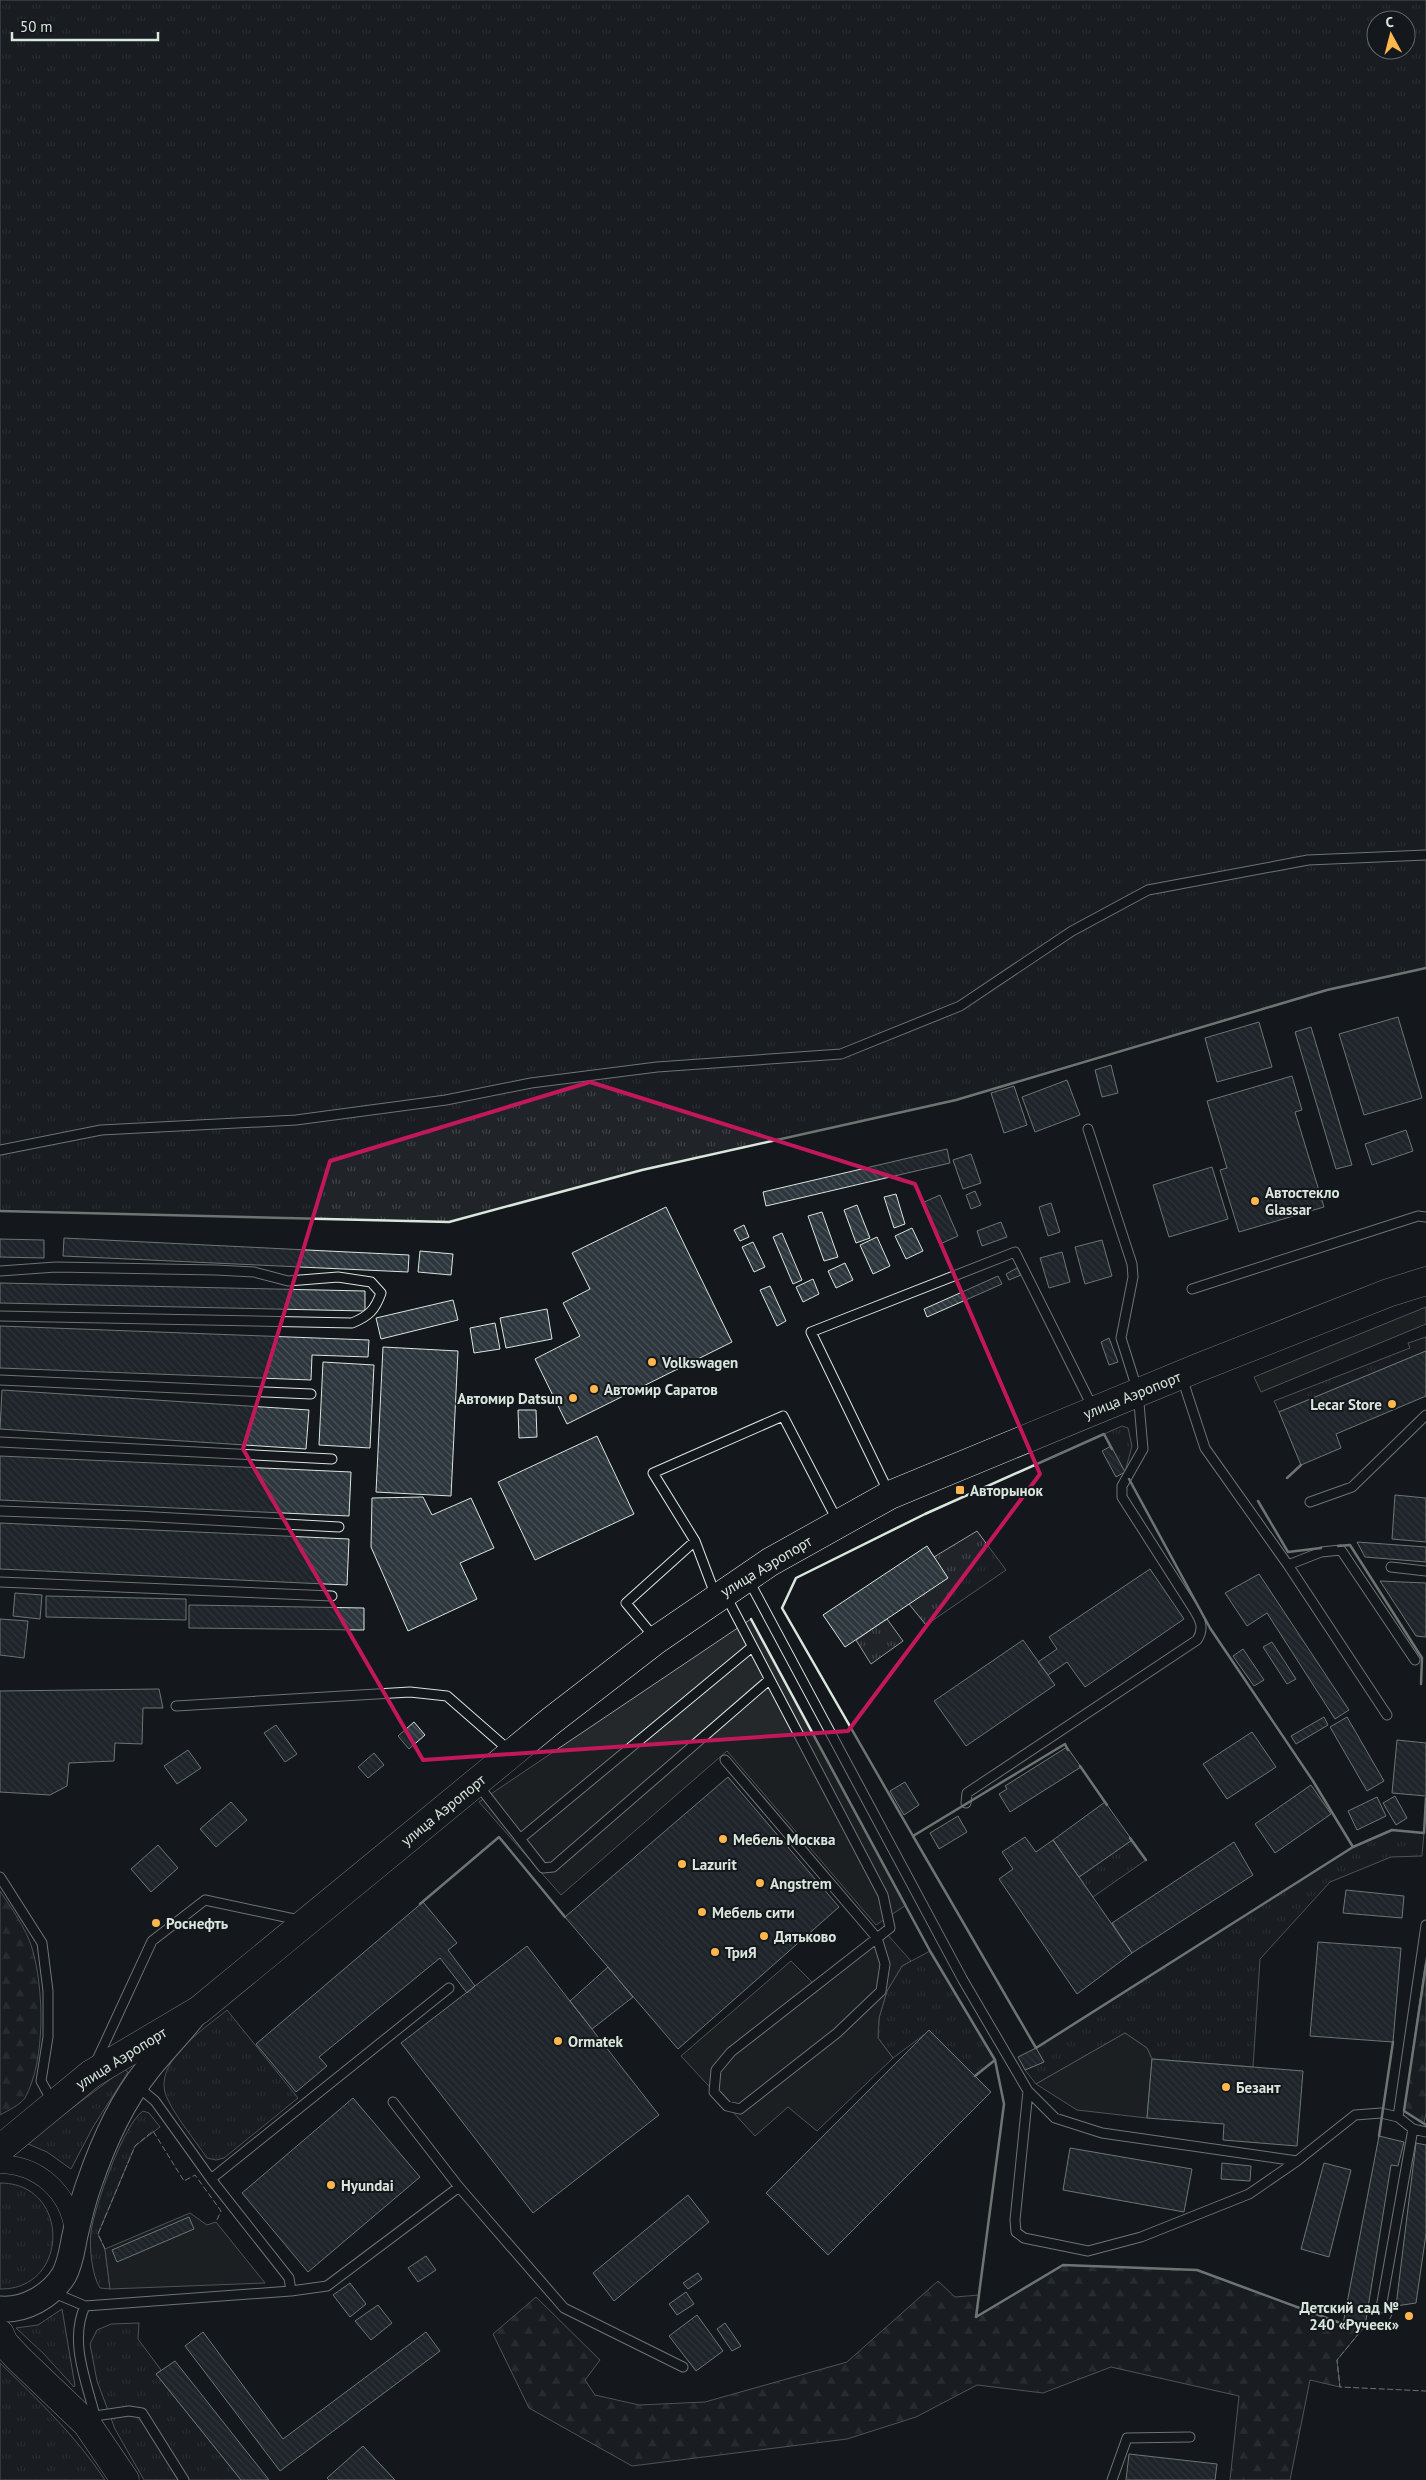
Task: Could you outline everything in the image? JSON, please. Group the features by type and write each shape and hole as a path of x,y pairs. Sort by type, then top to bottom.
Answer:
{"main road":[{"name":"улица Аэропорт","path":"0,2149 91,2074 199,2010 512,1753 656,1640 747,1576 890,1495 1138,1392 1388,1292 1426,1281"},
{"name":"улица Аэропорт","path":"0,2309 21,2307 36,2301 50,2291 63,2276 72,2257 75,2236 88,2185 104,2142 136,2086 199,2010"},
{"path":"0,2334 4,2343 18,2358 91,2420 125,2480"}],"street":[{"name":"улица Аэропорт","path":"0,2164 12,2164 44,2177 66,2203 72,2219 75,2236"}],"lane":[{"path":"0,1150 100,1130 296,1120 446,1100 531,1083 657,1067 841,1054 960,1006 1072,931 1148,890 1308,860 1426,855"},
{"path":"966,1803 967,1793 1197,1640 1202,1633 1201,1621 1122,1497 1122,1486 1143,1449 1138,1392 1121,1338 1132,1277 1132,1264 1088,1128"},
{"path":"1192,1289 1418,1216 1426,1217"},
{"path":"890,1495 812,1332 1015,1252 1094,1410"},
{"path":"0,1270 56,1267 254,1272 288,1281 338,1277 371,1282 381,1293 377,1307 367,1317 352,1322 0,1316"},
{"path":"1182,1375 1205,1448 1288,1565 1387,1715"},
{"path":"0,1380 311,1394"},
{"path":"725,1760 877,1938 885,1964 881,1991 837,2033 740,2109 727,2106 714,2092 716,2070 731,2052 877,1938 890,1928 883,1896 752,1647 720,1594 695,1541 653,1473 783,1416 839,1524"},
{"path":"1310,1502 1352,1487 1426,1416"},
{"path":"0,1442 332,1458"},
{"path":"0,1511 339,1527"},
{"path":"656,1640 626,1603 695,1541"},
{"path":"1288,1565 1321,1552 1341,1550 1415,1660"},
{"path":"1391,1567 1426,1571"},
{"path":"747,1576 964,1980 1028,2091 1055,2118 1102,2133 1297,2161"},
{"path":"0,1582 332,1596"},
{"path":"520,1839 752,1647"},
{"path":"476,1783 543,1868 553,1867 769,1680"},
{"path":"176,1706 410,1692 447,1696 512,1753"},
{"path":"0,1877 42,1943 48,1991 48,2037 42,2081 54,2104"},
{"path":"91,2074 152,1941 205,1900 307,1921"},
{"path":"1398,2117 1426,1925"},
{"path":"211,2178 449,1988"},
{"path":"136,2086 155,2101 211,2178 289,2278 292,2291"},
{"path":"1028,2091 1015,2220 1016,2232 1024,2238 1088,2251 1141,2237 1249,2194 1297,2161 1355,2115 1381,2114 1398,2117 1413,2129 1426,2132"},
{"path":"393,2102 459,2187 564,2308 683,2367"},
{"path":"1382,2308 1413,2129"},
{"path":"50,2291 85,2306 292,2291 327,2286 459,2187"},
{"path":"85,2306 78,2322 78,2346 91,2420 129,2411 142,2413 184,2480"},
{"path":"1112,2480 1127,2438 1190,2437"}],"highlighted area":[{"path":"590,1082 915,1184 1040,1474 848,1731 423,1760 243,1449 330,1161"}],"green space":[{"path":"0,0 1426,0 1426,968 1327,990 956,1100 642,1170 449,1222 0,1211"},
{"path":"1426,1337 1426,1351 1279,1412 1274,1401 1410,1348 1408,1343"},
{"path":"1122,1426 1128,1428 1132,1446 1125,1472 1104,1434"},
{"path":"977,1531 1006,1570 926,1625 909,1604 934,1557"},
{"path":"887,1619 903,1641 871,1664 856,1640"},
{"path":"1392,1830 1424,1833 1422,1856 1391,1857 1330,1882 1260,1959 1253,2067 1152,2059 1147,2048 1125,2033 1036,2084 1025,2070 1044,2062 1036,2048 1353,1847"},
{"path":"1132,1840 1146,1860 1093,1897 1079,1877"},
{"path":"0,1891 30,1941 39,1983 41,2024 37,2064 25,2098 0,2115"},
{"path":"930,1951 995,2060 975,2076 929,2031 893,2058 878,2038 879,2018 887,1991 902,1966"},
{"path":"1426,1964 1426,2113 1424,2124 1404,2111"},
{"path":"227,2010 298,2098 224,2158 216,2160 207,2158 176,2115 164,2087 166,2074 172,2061 181,2049"},
{"path":"124,2069 128,2072 93,2127 71,2169 47,2152 26,2143"},
{"path":"143,2111 149,2113 160,2127 135,2146 98,2234 105,2249 110,2289 100,2288 93,2269 91,2253 90,2238 93,2220 119,2148 135,2119"},
{"path":"0,2183 23,2188 40,2200 50,2217 53,2236 49,2256 40,2273 23,2285 0,2289"},
{"path":"1063,2265 1197,2270 1343,2324 1365,2326 1337,2360 1340,2387 1310,2380 1290,2480 1230,2480 1239,2396 1111,2367 1043,2393 977,2385 916,2417 847,2439 632,2466 529,2408 493,2334 536,2297 600,2360 585,2380 595,2395 639,2405 705,2402 847,2362 938,2281 955,2297 979,2295 977,2317"},
{"path":"62,2309 74,2387 43,2353 16,2328 38,2325"},
{"path":"139,2323 138,2339 161,2370 156,2374 241,2480 144,2480 115,2429 97,2381 90,2344 97,2330 111,2324"},
{"path":"0,2363 69,2433 105,2480 0,2480"}],"shaded area":[{"path":"1426,1307 1426,1324 1261,1392 1254,1377"},
{"path":"751,1619 906,1905 876,1925 727,1751 561,1895 479,1802"},
{"path":"887,1934 911,1961 902,1966 887,1991 879,2018 878,2038 893,2058 817,2131 788,2107 755,2136 681,2056 791,1961 819,1989"},
{"path":"1125,2033 1147,2048 1152,2059 1147,2118 1077,2110 1036,2084"},
{"path":"190,2213 207,2225 216,2222 265,2283 110,2289 105,2249"}],"building":[{"path":"1398,1017 1422,1098 1364,1115 1339,1034"},
{"path":"1259,1022 1272,1067 1217,1082 1205,1038"},
{"path":"1311,1027 1352,1165 1336,1169 1295,1032"},
{"path":"1111,1065 1118,1093 1102,1097 1095,1070"},
{"path":"1292,1076 1302,1110 1295,1112 1324,1207 1239,1232 1220,1170 1227,1168 1207,1101"},
{"path":"1067,1080 1080,1115 1035,1132 1022,1097"},
{"path":"1014,1086 1027,1125 1004,1133 991,1093"},
{"path":"1406,1130 1413,1151 1372,1165 1365,1144"},
{"path":"947,1149 950,1163 766,1206 763,1192"},
{"path":"971,1154 981,1183 963,1189 953,1160"},
{"path":"1212,1167 1228,1219 1169,1237 1153,1185"},
{"path":"975,1191 981,1205 971,1209 966,1195"},
{"path":"896,1194 905,1224 894,1228 884,1197"},
{"path":"940,1195 958,1236 940,1244 922,1203"},
{"path":"1051,1203 1060,1232 1048,1236 1039,1207"},
{"path":"857,1205 870,1238 856,1243 844,1210"},
{"path":"666,1207 732,1342 567,1424 535,1359 580,1336 563,1303 590,1289 572,1253"},
{"path":"822,1212 838,1257 824,1261 808,1216"},
{"path":"1001,1222 1007,1237 982,1246 977,1231"},
{"path":"744,1225 749,1237 740,1241 734,1230"},
{"path":"912,1228 923,1251 906,1259 895,1236"},
{"path":"782,1233 802,1280 793,1284 773,1237"},
{"path":"877,1237 890,1266 873,1274 860,1245"},
{"path":"64,1238 409,1255 408,1272 63,1256"},
{"path":"0,1239 44,1240 44,1258 0,1257"},
{"path":"1102,1240 1112,1276 1085,1284 1075,1247"},
{"path":"753,1242 765,1267 754,1272 742,1247"},
{"path":"420,1251 453,1254 451,1275 418,1272"},
{"path":"1062,1252 1070,1282 1049,1288 1040,1258"},
{"path":"845,1263 853,1280 836,1288 828,1271"},
{"path":"1017,1268 1021,1275 1009,1280 1006,1274"},
{"path":"998,1276 1002,1284 927,1317 924,1309"},
{"path":"813,1279 819,1294 803,1302 796,1287"},
{"path":"0,1283 365,1291 365,1311 0,1303"},
{"path":"770,1286 786,1321 777,1326 760,1290"},
{"path":"453,1300 458,1320 381,1339 376,1318"},
{"path":"547,1309 552,1339 506,1348 500,1318"},
{"path":"495,1323 500,1349 474,1353 470,1328"},
{"path":"0,1326 369,1340 368,1357 312,1355 311,1380 0,1368"},
{"path":"1109,1338 1118,1362 1109,1365 1101,1342"},
{"path":"383,1347 458,1351 451,1496 376,1492"},
{"path":"1426,1351 1426,1396 1336,1434 1341,1448 1301,1465 1279,1412"},
{"path":"323,1362 374,1365 370,1448 319,1445"},
{"path":"2,1390 309,1410 306,1449 0,1429"},
{"path":"518,1410 536,1410 537,1437 519,1438"},
{"path":"597,1436 634,1514 535,1560 498,1482"},
{"path":"1111,1446 1125,1472 1116,1477 1102,1451"},
{"path":"0,1456 351,1472 349,1516 0,1500"},
{"path":"1395,1495 1426,1498 1426,1542 1392,1539"},
{"path":"423,1497 432,1515 471,1498 494,1548 460,1563 477,1599 408,1631 371,1547 372,1498"},
{"path":"0,1523 349,1539 347,1585 0,1569"},
{"path":"1357,1542 1426,1547 1426,1562 1365,1557"},
{"path":"927,1546 948,1578 845,1647 823,1615"},
{"path":"1150,1569 1184,1619 1085,1687 1067,1662 1048,1675 1038,1662 1057,1649 1049,1637"},
{"path":"1259,1574 1349,1710 1335,1719 1267,1613 1247,1626 1225,1593"},
{"path":"1380,1581 1426,1583 1426,1637 1416,1636"},
{"path":"15,1593 42,1595 40,1619 13,1616"},
{"path":"46,1596 186,1599 186,1620 46,1617"},
{"path":"189,1605 364,1608 364,1630 189,1628"},
{"path":"0,1619 28,1621 24,1658 0,1655"},
{"path":"1023,1640 1055,1685 966,1746 934,1701"},
{"path":"1272,1642 1296,1679 1287,1684 1263,1647"},
{"path":"1243,1649 1264,1680 1254,1686 1233,1656"},
{"path":"159,1689 163,1708 143,1708 142,1744 115,1743 114,1761 69,1763 67,1786 50,1795 0,1792 0,1691"},
{"path":"1324,1717 1328,1725 1296,1744 1291,1736"},
{"path":"1347,1717 1384,1781 1367,1791 1330,1727"},
{"path":"414,1722 425,1735 409,1749 398,1736"},
{"path":"276,1725 297,1754 285,1762 264,1733"},
{"path":"1252,1732 1276,1767 1227,1799 1203,1764"},
{"path":"1397,1740 1426,1743 1426,1796 1392,1793"},
{"path":"1067,1747 1081,1767 1010,1812 999,1794 1007,1789 1005,1786"},
{"path":"188,1750 201,1768 177,1784 164,1766"},
{"path":"374,1753 384,1765 368,1778 358,1767"},
{"name":"Мебель сити","path":"728,1777 839,1907 678,2049 565,1917"},
{"path":"905,1782 919,1805 904,1815 890,1791"},
{"path":"1311,1785 1331,1814 1275,1853 1255,1824"},
{"path":"1395,1796 1407,1818 1396,1825 1383,1803"},
{"path":"1377,1797 1386,1816 1357,1830 1348,1811"},
{"path":"231,1802 247,1820 216,1847 200,1829"},
{"path":"1105,1802 1132,1840 1079,1877 1053,1840"},
{"path":"958,1816 967,1832 939,1849 930,1833"},
{"path":"1025,1837 1036,1852 1053,1840 1132,1953 1077,1994 999,1879 1013,1869 1002,1852"},
{"path":"1234,1842 1253,1875 1132,1953 1112,1923"},
{"path":"158,1845 178,1868 151,1892 131,1869"},
{"path":"1346,1890 1404,1896 1402,1918 1343,1913"},
{"path":"423,1902 457,1943 448,1950 475,1986 467,1993 440,1958 319,2057 327,2066 296,2092 256,2044"},
{"path":"1318,1942 1401,1948 1393,2042 1310,2036"},
{"path":"527,1946 659,2115 533,2213 401,2043"},
{"path":"608,1967 633,1997 592,2029 570,2001"},
{"path":"929,2030 991,2092 828,2255 766,2193"},
{"path":"1036,2048 1044,2062 1025,2070 1018,2057"},
{"name":"Безант","path":"1152,2059 1303,2071 1297,2146 1223,2140 1224,2124 1147,2118"},
{"name":"Hyundai","path":"353,2098 420,2177 308,2272 242,2193"},
{"path":"1379,2136 1404,2142 1398,2166 1391,2165 1365,2326 1343,2324"},
{"path":"1416,2143 1426,2145 1426,2234 1416,2303 1396,2306"},
{"path":"1070,2148 1192,2169 1184,2212 1063,2190"},
{"path":"1222,2163 1251,2166 1250,2181 1221,2179"},
{"path":"1324,2163 1351,2170 1329,2257 1301,2249"},
{"path":"688,2195 709,2222 614,2301 593,2273"},
{"path":"189,2217 194,2229 117,2262 112,2250"},
{"path":"426,2256 436,2270 418,2282 408,2268"},
{"path":"698,2273 702,2279 688,2289 683,2283"},
{"path":"350,2283 366,2304 350,2317 333,2295"},
{"path":"686,2292 694,2304 677,2315 669,2304"},
{"path":"378,2305 392,2323 371,2340 355,2321"},
{"path":"697,2315 723,2351 696,2371 669,2336"},
{"path":"725,2323 741,2346 732,2351 717,2329"},
{"path":"203,2332 283,2439 426,2332 440,2351 280,2471 185,2346"},
{"path":"175,2361 269,2480 241,2480 156,2374"},
{"path":"363,2446 395,2480 329,2480 327,2478"},
{"path":"1129,2454 1217,2464 1215,2480 1126,2480"}],"fence":[{"path":"105,2249 98,2234 135,2146 153,2131 184,2181 195,2175 221,2211 216,2222"},
{"path":"1396,2306 1387,2325 1365,2326 1337,2360 1340,2387 1426,2391"}],"wall":[{"path":"0,1211 449,1222 642,1170 956,1100 1327,990 1426,968"},
{"path":"1068,1750 1065,1744 913,1836 782,1608 796,1578 925,1514 1104,1434 1112,1449"},
{"path":"1287,1478 1301,1465"},
{"path":"1129,1479 1210,1628 1313,1781 1353,1847"},
{"path":"1258,1501 1288,1552 1321,1548"},
{"path":"1338,1546 1350,1545 1422,1658 1421,1684"},
{"path":"751,1619 930,1951 995,2060 975,2076"},
{"path":"1080,1766 1107,1805"},
{"path":"913,1836 1036,2048 1353,1847 1392,1830 1424,1833 1426,1798"},
{"path":"420,1904 499,1837 565,1917"},
{"path":"1130,1838 1146,1860"},
{"path":"1426,1964 1404,2111 1426,2125"},
{"path":"1379,2136 1393,2042"},
{"path":"976,2317 1004,2104 995,2060"},
{"path":"976,2317 1063,2265 1197,2270 1343,2324"}],"place":[{"name":"Автостекло Glassar","path":"1255,1201"},
{"name":"Volkswagen","path":"652,1362"},
{"name":"Автомир Саратов","path":"594,1389"},
{"name":"Автомир Datsun","path":"573,1398"},
{"name":"Lecar Store","path":"1392,1404"},
{"name":"Авторынок","path":"960,1490"},
{"name":"Мебель Москва","path":"723,1839"},
{"name":"Lazurit","path":"682,1864"},
{"name":"Angstrem","path":"760,1883"},
{"name":"Мебель сити","path":"702,1912"},
{"name":"Роснефть","path":"156,1923"},
{"name":"Дятьково","path":"764,1936"},
{"name":"ТриЯ","path":"715,1952"},
{"name":"Ormatek","path":"558,2041"},
{"name":"Безант","path":"1226,2087"},
{"name":"Hyundai","path":"331,2185"},
{"name":"Детский сад № 240 «Ручеек»","path":"1409,2316"}]}
